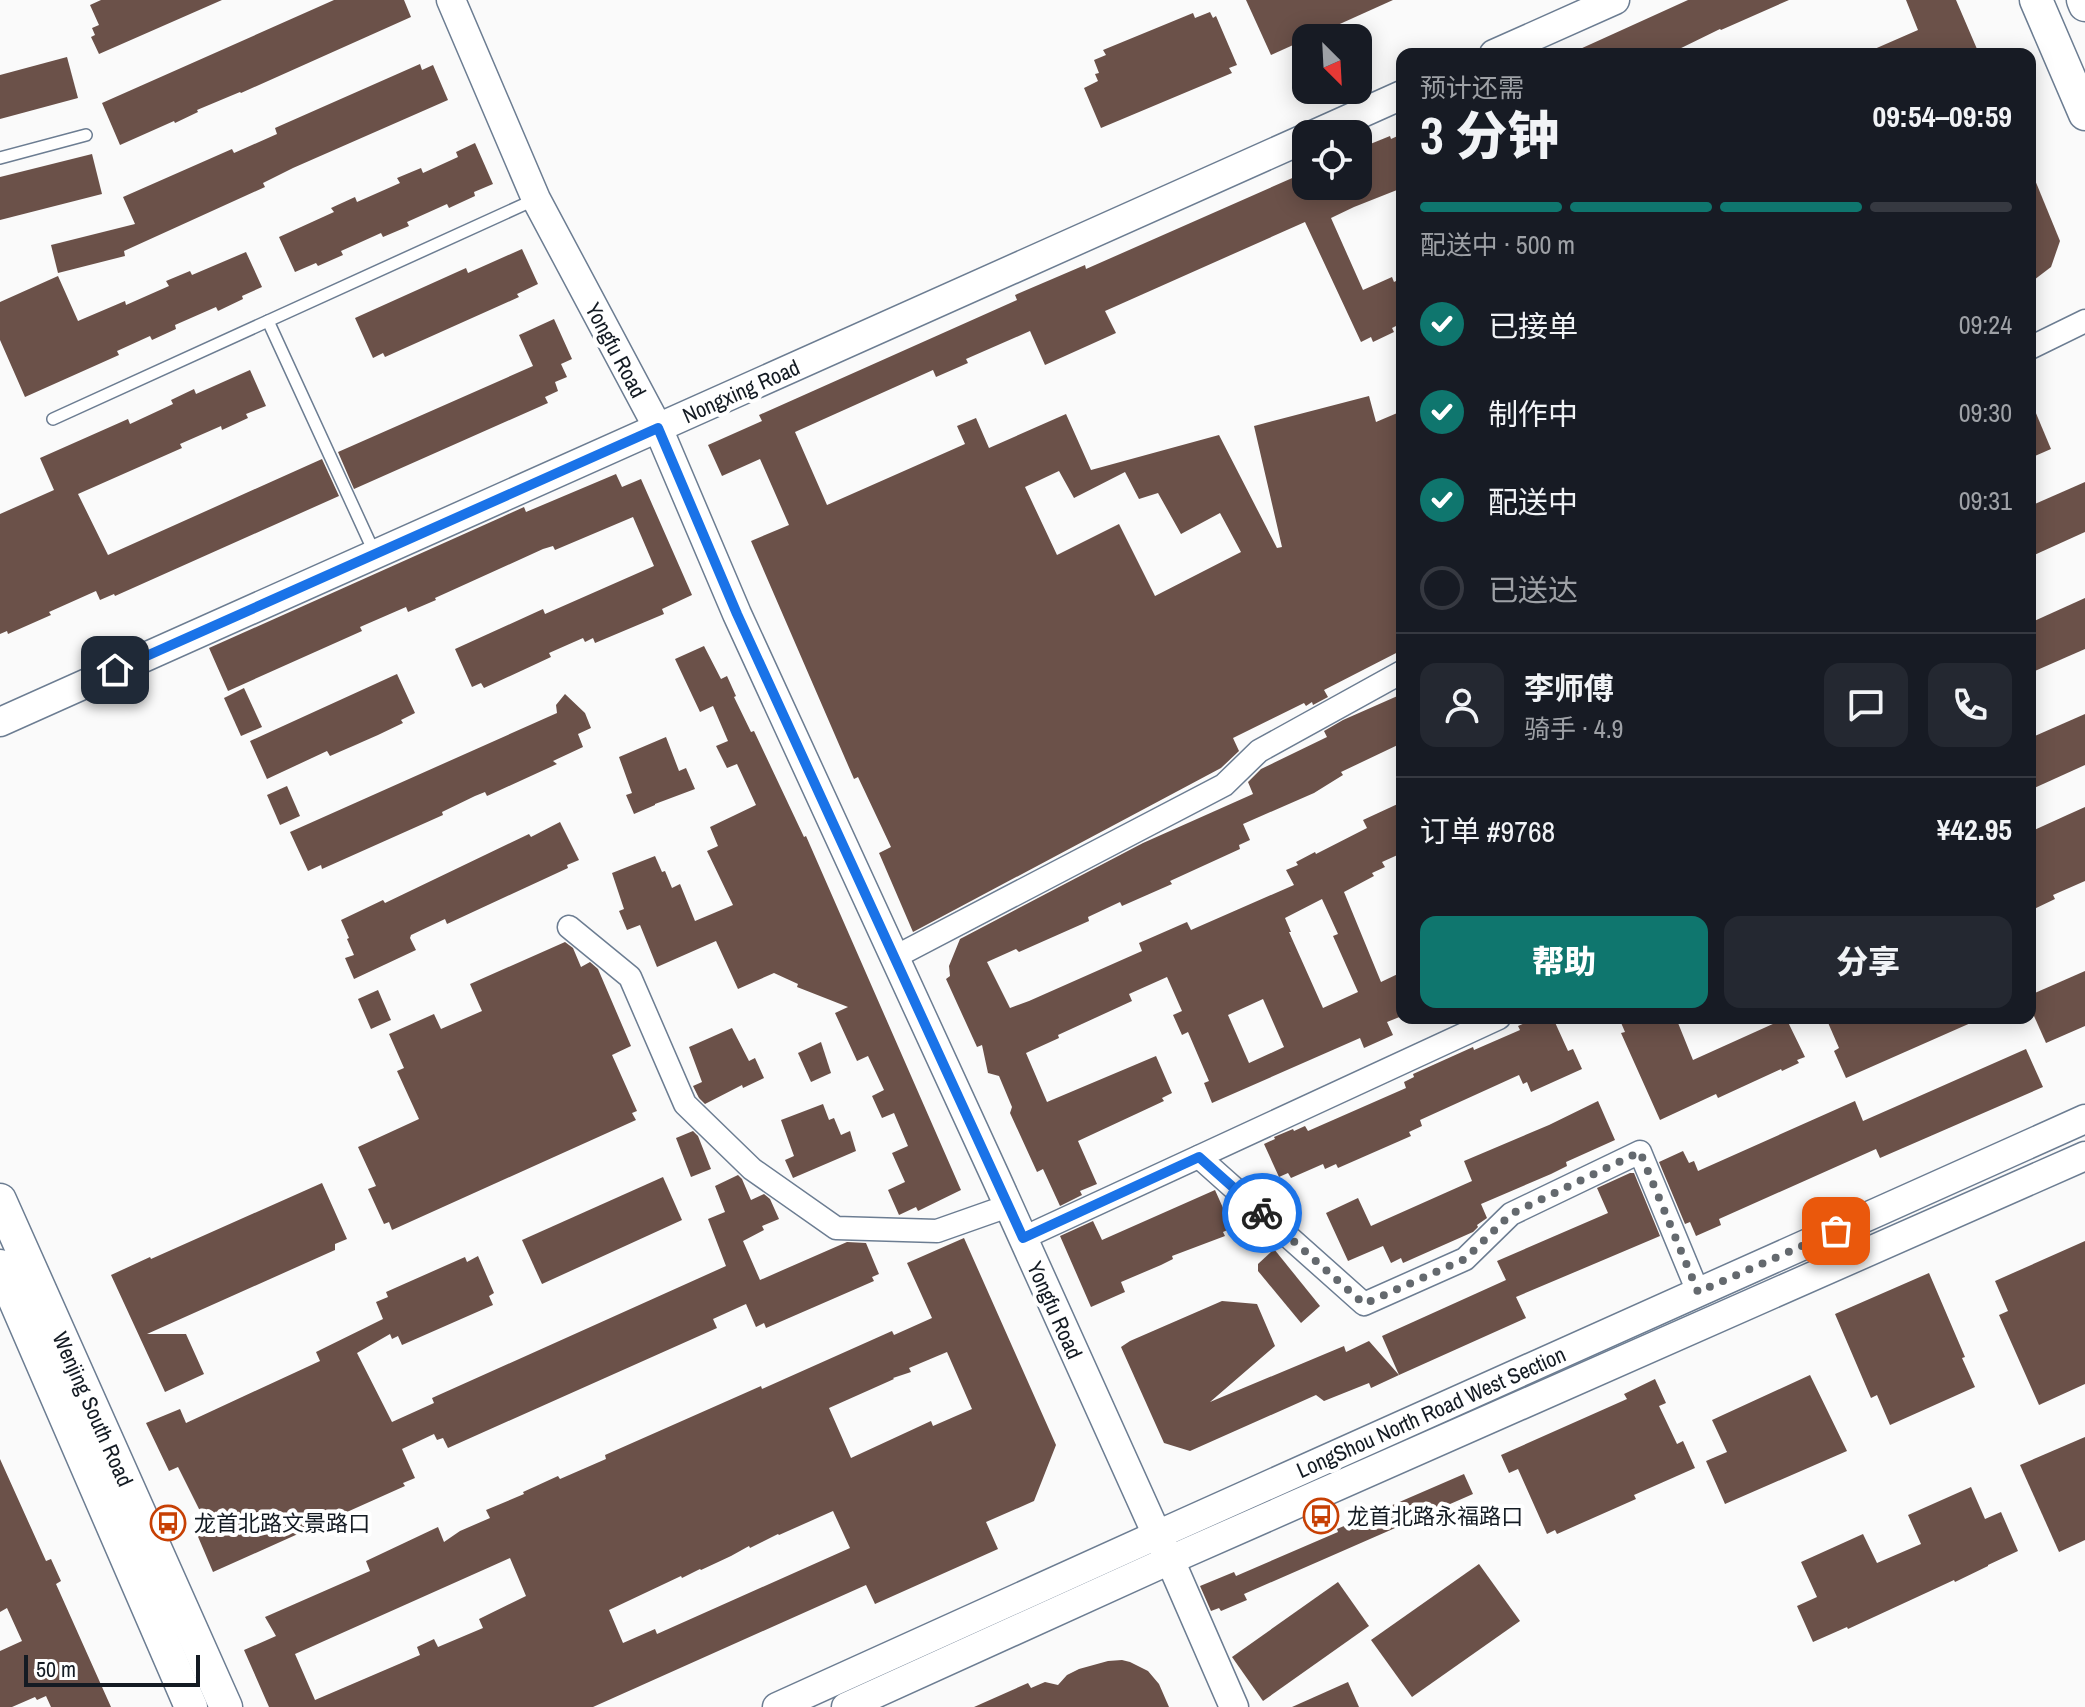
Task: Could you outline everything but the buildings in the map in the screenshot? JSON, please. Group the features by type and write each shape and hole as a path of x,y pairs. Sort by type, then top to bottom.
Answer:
{"main road":[{"path":"2036,0 2085,114"},
{"name":"Wenjing South Road","path":"0,1200 226,1707"},
{"name":"Wenjing South Road","path":"0,1266 191,1707"}],"street":[{"name":"Yongfu Road","path":"451,0 536,199 658,428 737,614 1170,1560 1234,1707"},
{"path":"1507,48 1615,0"},
{"path":"1346,120 1396,98"},
{"name":"Nongxing Road","path":"0,722 1292,144"},
{"path":"2036,345 2085,321"},
{"path":"895,957 1224,785 1259,751 1396,675"},
{"path":"569,927 630,977 685,1104 752,1169 836,1228 937,1231 1008,1206"},
{"path":"1023,1238 1486,1024"},
{"name":"LongShou North Road West Section","path":"777,1707 2085,1119"},
{"path":"1199,1157 1364,1304 1465,1259 1511,1214 1640,1152 1698,1292"},
{"name":"LongShou North Road West Section","path":"846,1707 1170,1560 2085,1156"}],"lane":[{"path":"0,158 86,135"},
{"path":"53,419 536,199"},
{"path":"268,321 375,554"}],"way so far":[{"path":"1262,1213 1364,1304 1465,1259 1511,1214 1640,1152 1698,1292 1836,1231"}],"place":[{"name":"龙首北路永福路口","path":"1321,1516"},
{"name":"龙首北路文景路口","path":"168,1523"}],"route":[{"path":"115,670 658,428 737,614 1023,1238 1199,1157 1262,1213"}]}
